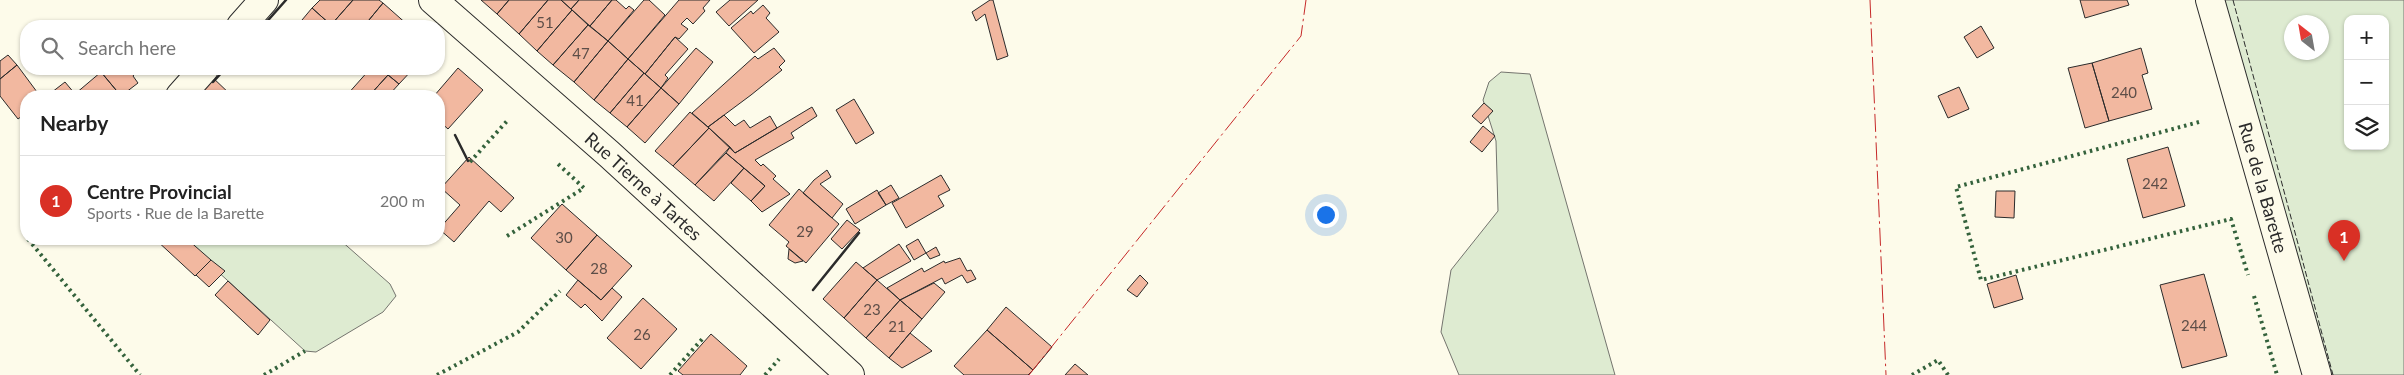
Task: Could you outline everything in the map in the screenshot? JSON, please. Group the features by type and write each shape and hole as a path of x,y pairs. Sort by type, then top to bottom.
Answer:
{"street":[{"path":"246,20 264,0"},
{"name":"Rue Tierne à Tartes","path":"433,0 609,154 850,375"},
{"name":"Rue de la Barette","path":"2210,0 2317,375"},
{"path":"185,90 199,75"}],"green space":[{"path":"2210,0 2404,0 2404,375 2317,375"},
{"path":"1501,72 1530,74 1615,375 1459,375 1441,332 1451,270 1498,211 1496,141 1483,100 1489,82"},
{"path":"189,245 346,245 390,284 396,296 383,312 316,352 305,351"}],"building":[{"path":"320,0 353,0 335,20 325,20 312,8"},
{"path":"353,0 379,0 383,3 369,20 335,20"},
{"path":"481,0 509,0 497,14"},
{"path":"509,0 548,0 519,34 497,14"},
{"path":"548,0 561,0 572,10 537,51 519,34"},
{"path":"561,0 579,0 571,9"},
{"path":"579,0 612,0 590,26 571,9"},
{"path":"612,0 616,0 626,9 629,6 634,10 608,41 590,26"},
{"path":"644,0 649,0 665,15 628,59 608,41"},
{"path":"679,0 710,0 703,8 705,11 693,24 687,18 681,24 688,29 679,39 675,37 645,74 628,59"},
{"path":"730,0 758,0 729,26 716,12"},
{"path":"993,0 1008,56 997,60 985,14 976,21 972,12"},
{"path":"2080,0 2127,0 2129,5 2085,18"},
{"path":"383,3 402,20 369,20"},
{"path":"763,5 770,13 766,18 779,32 754,53 731,28 751,11 753,14"},
{"path":"312,8 325,20 302,20"},
{"path":"572,10 588,25 553,65 537,51"},
{"path":"588,25 608,41 574,82 553,65"},
{"path":"1981,26 1994,48 1977,58 1964,37"},
{"path":"675,37 688,49 665,75 668,78 661,88 645,74"},
{"path":"608,41 628,59 594,100 574,82"},
{"path":"696,48 713,62 679,104 661,88"},
{"path":"774,48 785,61 779,67 782,70 751,95 708,127 692,113 755,56 758,59"},
{"path":"2141,48 2148,73 2142,75 2152,109 2109,121 2092,63"},
{"path":"8,55 17,65 0,79 0,61"},
{"path":"628,59 644,73 610,113 594,100"},
{"path":"2092,63 2109,121 2085,128 2068,68"},
{"path":"17,65 20,69 20,75 24,75 36,90 20,90 20,118 18,119 0,96 0,79"},
{"path":"458,68 483,90 448,129 445,126 445,90 439,90"},
{"path":"644,73 661,88 627,127 610,113"},
{"path":"97,75 104,75 116,90 80,90"},
{"path":"104,75 134,75 138,83 129,90 116,90"},
{"path":"210,75 226,90 196,90"},
{"path":"365,75 388,75 374,90 351,90"},
{"path":"388,75 407,75 399,84"},
{"path":"388,75 399,84 394,90 374,90"},
{"path":"65,82 72,90 55,90"},
{"path":"1959,87 1969,109 1948,118 1938,96"},
{"path":"661,88 679,104 645,143 627,127"},
{"path":"854,99 874,133 856,144 836,110"},
{"path":"1484,103 1493,111 1481,124 1472,116"},
{"path":"812,107 817,116 791,133 794,138 755,160 761,166 763,164 776,176 773,179 790,194 762,212 751,201 765,186 726,153 730,147 735,153"},
{"path":"690,112 709,128 673,166 655,151"},
{"path":"724,115 735,126 744,120 750,128 770,116 777,128 735,153 708,127"},
{"path":"1483,126 1495,136 1482,152 1470,142"},
{"path":"709,128 730,147 695,185 673,166"},
{"path":"2168,147 2185,206 2143,218 2127,159"},
{"path":"726,153 744,168 714,201 695,185"},
{"path":"469,157 514,198 501,212 489,201 454,242 445,234 445,222 460,205 445,192 445,184"},
{"path":"744,168 765,186 751,201 731,183"},
{"path":"827,170 831,177 820,184 843,204 832,218 803,193 814,180"},
{"path":"941,175 950,190 938,196 944,206 906,228 892,203"},
{"path":"891,185 899,198 886,205 878,193"},
{"path":"799,189 839,224 806,263 786,246 789,242 769,225"},
{"path":"877,190 886,205 855,224 846,209"},
{"path":"1996,191 2015,191 2014,218 1995,217"},
{"path":"562,204 597,235 566,270 531,238"},
{"path":"847,220 860,230 842,249 831,239"},
{"path":"597,235 632,266 601,300 566,270"},
{"path":"918,239 926,253 914,260 906,246"},
{"path":"899,244 911,261 877,280 863,268"},
{"path":"161,245 194,245 211,260 195,276"},
{"path":"936,247 940,255 930,259 926,253"},
{"path":"789,249 803,261 795,263 788,259"},
{"path":"960,258 967,271 971,270 976,279 967,283 962,275 945,284 942,278 900,300 887,288 922,268 924,272 944,261 945,263"},
{"path":"211,260 225,271 209,287 196,275"},
{"path":"856,262 877,280 844,318 823,299"},
{"path":"2204,274 2227,356 2182,368 2160,285"},
{"path":"1140,275 1148,283 1137,297 1127,290"},
{"path":"2016,275 2023,299 1994,308 1987,284"},
{"path":"578,280 601,300 612,288 622,297 602,321 585,304 581,308 566,295"},
{"path":"877,280 900,300 866,338 844,318"},
{"path":"228,281 270,320 258,335 215,295"},
{"path":"934,283 945,292 922,319 900,300"},
{"path":"643,298 677,329 641,369 607,338"},
{"path":"900,300 922,319 889,358 866,338"},
{"path":"1006,307 1052,347 1033,370 987,330"},
{"path":"987,330 1033,370 1028,375 964,375 954,366"},
{"path":"910,333 932,351 902,368 889,358"},
{"path":"711,334 747,366 740,375 683,375 678,371"},
{"path":"1075,364 1088,375 1065,375"}],"hedge":[{"path":"470,162 507,121"},
{"path":"2199,122 1956,187 1981,280 2231,219 2248,275"},
{"path":"507,236 584,188 558,164"},
{"path":"33,245 140,375"},
{"path":"437,375 518,332 560,291"},
{"path":"2254,296 2277,375"},
{"path":"670,375 704,337"},
{"path":"264,375 305,351"},
{"path":"765,375 779,359"},
{"path":"1912,375 1938,360 1948,375"}],"fence":[{"path":"2233,0 2333,375"}],"wall":[{"path":"268,20 286,0"},
{"path":"213,82 219,75"},
{"path":"455,135 468,161"},
{"path":"813,290 859,233"}],"power":[{"path":"1029,375 1301,36 1306,0"},
{"path":"1870,0 1886,375"}],"place":[{"name":"Centre Provincial","path":"2344,261"}]}
